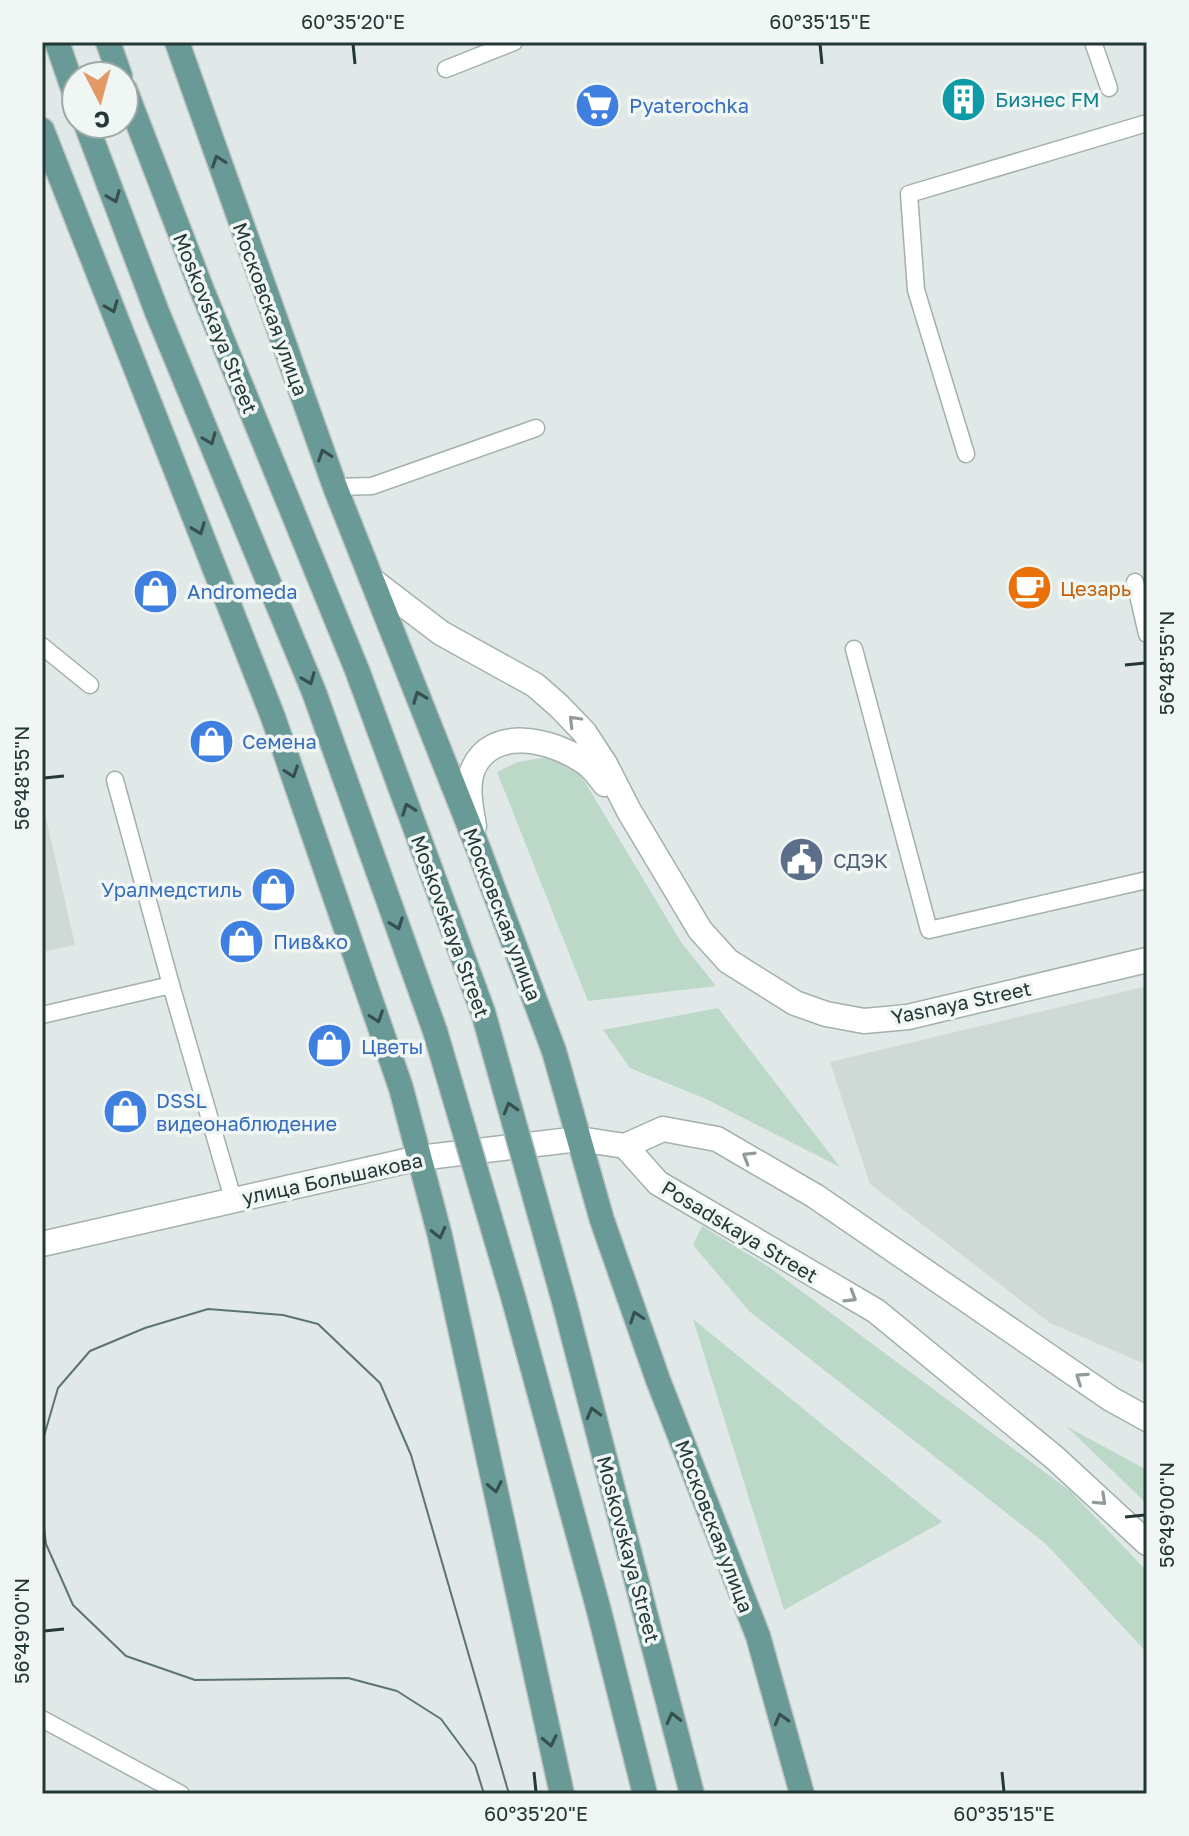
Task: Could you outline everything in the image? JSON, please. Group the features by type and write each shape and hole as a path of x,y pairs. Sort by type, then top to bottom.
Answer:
{"main road":[{"name":"Московская улица","path":"177,42 335,487 478,848 554,1051 602,1220 658,1380 758,1636 802,1794"},
{"name":"Moskovskaya Street","path":"140,129 202,290 357,670 483,1012 564,1301 692,1794"},
{"path":"42,130 273,717 401,1088 440,1236 562,1794"},
{"path":"92,140 157,312 314,692 435,1031 573,1515 645,1794"}],"street":[{"path":"373,581 441,633 535,685 559,706 584,732 605,764 629,811"},
{"path":"478,848 469,798 473,771 485,750 503,743 540,741 560,747 587,762 629,811"},
{"name":"Yasnaya Street","path":"629,811 678,896 710,943 749,976 795,1003 826,1014 864,1021 908,1017 1147,960"},
{"path":"625,1146 663,1129 717,1139 815,1196 1111,1399 1147,1419"},
{"name":"улица Большакова","path":"42,1244 419,1158 579,1139 625,1146"},
{"name":"Posadskaya Street","path":"625,1146 658,1183 876,1311 1055,1458 1147,1543"}],"lane":[{"path":"446,69 514,42"},
{"path":"1093,42 1109,88"},
{"path":"966,454 916,290 909,194 1147,123"},
{"path":"335,487 372,486 536,428"},
{"path":"1135,582 1147,634"},
{"path":"42,646 90,685"},
{"path":"854,649 929,930 1147,880"},
{"path":"115,780 233,1199"},
{"path":"42,1015 171,985"},
{"path":"42,1719 181,1794"}],"shaded area":[{"path":"42,801 75,945 42,952"},
{"path":"1147,986 1147,1365 1050,1323 870,1184 830,1062"}],"green space":[{"path":"542,758 560,760 580,774 681,942 716,986 588,1001 497,772 518,762"},
{"path":"718,1008 840,1167 706,1099 630,1068 603,1030"},
{"path":"702,1226 769,1267 1070,1491 1147,1571 1147,1653 1046,1544 749,1311 693,1245"},
{"path":"693,1319 942,1522 784,1610"},
{"path":"1066,1426 1147,1470 1147,1504"}],"tram line":[{"path":"42,1443 58,1388 90,1351 145,1328 208,1309 283,1315 318,1324 380,1383 411,1455 509,1794"},
{"path":"42,1512 46,1544 73,1605 126,1656 195,1680 348,1678 397,1691 441,1719 475,1765 484,1794"}],"place":[{"name":"Бизнес FM","path":"964,99"},
{"name":"Pyaterochka","path":"598,105"},
{"name":"Цезарь","path":"1029,588"},
{"name":"Andromeda","path":"156,591"},
{"name":"Семена","path":"211,741"},
{"name":"СДЭК","path":"802,860"},
{"name":"Уралмедстиль","path":"273,889"},
{"name":"Пив&ко","path":"242,941"},
{"name":"Цветы","path":"330,1046"},
{"name":"DSSL видеонаблюдение","path":"125,1111"}]}
